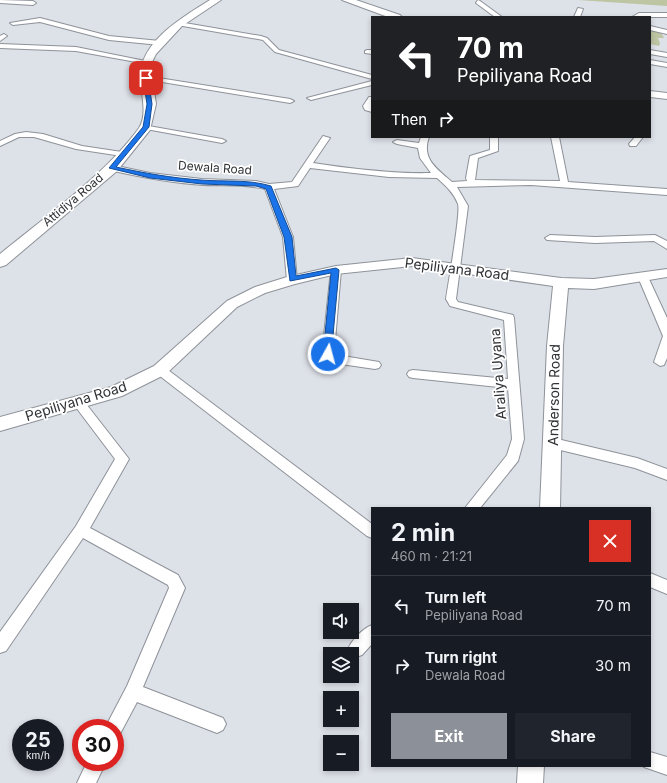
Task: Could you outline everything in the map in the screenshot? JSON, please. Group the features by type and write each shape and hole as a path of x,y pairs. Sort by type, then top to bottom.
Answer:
{"main road":[{"path":"146,127 150,104 146,78 147,62 160,43 178,24 216,0"},
{"path":"348,0 394,16"},
{"path":"651,94 667,96"},
{"name":"Attidiya Road","path":"0,262 112,168 122,154 146,127"},
{"name":"Pepiliyana Road","path":"0,424 116,392 160,370 232,304 260,290 292,280 336,270 412,262 561,283 594,284 667,273"},
{"name":"Anderson Road","path":"550,507 555,346 561,283"},
{"path":"530,783 531,767"}],"street":[{"path":"0,1 33,3"},
{"path":"478,2 498,16"},
{"path":"577,16 580,9"},
{"path":"637,16 667,15"},
{"path":"13,22 40,20 108,38 160,43"},
{"path":"178,24 259,37 265,39 277,51 371,77"},
{"path":"651,28 667,32"},
{"path":"0,46 76,49 147,62"},
{"path":"651,52 667,55"},
{"path":"651,62 667,65"},
{"path":"146,78 290,101"},
{"path":"311,98 371,83"},
{"path":"371,100 367,106 371,110"},
{"path":"146,127 222,141"},
{"path":"0,144 11,136 34,134 58,139 70,145 122,154"},
{"path":"269,187 295,184 326,138"},
{"path":"425,138 421,146 422,156 426,162 450,185 464,206 457,246 456,267"},
{"path":"472,183 470,178 474,156 494,152 494,138"},
{"path":"556,138 556,154 565,186"},
{"path":"633,144 638,138"},
{"path":"397,142 421,146"},
{"path":"308,165 388,176 409,177 439,175"},
{"name":"Dewala Road","path":"112,168 150,176 202,182 256,184 269,187 288,237 292,280"},
{"path":"450,185 472,183 537,183 667,192"},
{"path":"550,238 602,240 655,238 662,241 667,246"},
{"name":"Araliya Uyana","path":"456,267 451,299 454,304 509,318 518,439 513,457 473,507"},
{"path":"336,270 328,354 334,359 375,365"},
{"path":"643,277 664,323 667,334"},
{"path":"660,362 667,340"},
{"path":"160,370 371,531"},
{"path":"413,374 514,384"},
{"path":"0,645 81,530 122,460 79,403"},
{"path":"553,442 637,463 667,474"},
{"path":"81,530 173,580 177,588 133,692 119,719"},
{"path":"651,580 667,587"},
{"path":"358,647 371,634"},
{"path":"133,692 218,724"},
{"path":"651,761 667,766"},
{"path":"86,783 92,771"}],"green space":[{"path":"578,0 667,0 667,6"},
{"path":"651,30 662,34 664,38 658,38 660,43 659,46 651,44"}],"route":[{"path":"146,78 150,104 146,127 122,154 112,168 150,176 202,182 256,184 269,187 288,237 292,280 336,270 328,354"}]}
